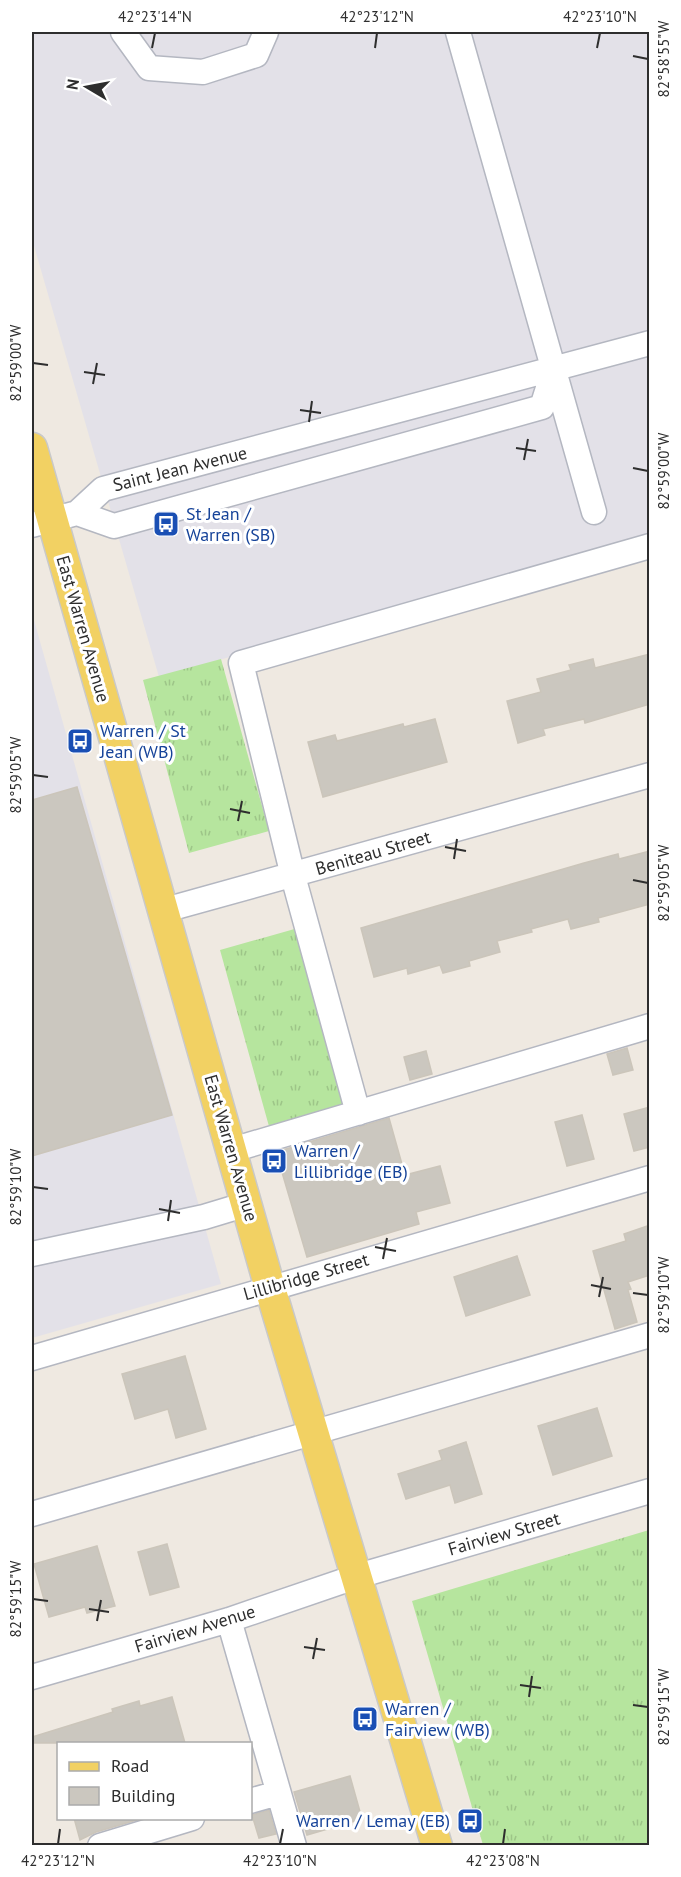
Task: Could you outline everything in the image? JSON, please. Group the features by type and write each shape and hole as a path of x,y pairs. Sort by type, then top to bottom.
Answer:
{"main road":[{"name":"East Warren Avenue","path":"32,448 165,910 270,1288 437,1845"}],"street":[{"path":"123,32 150,68 203,72 255,55 266,32"},
{"path":"458,32 594,512"},
{"name":"Saint Jean Avenue","path":"53,519 102,489 650,342"},
{"name":"Saint Jean Avenue","path":"53,519 114,526 542,407 554,369"},
{"path":"358,1113 293,876 241,663 650,546"},
{"name":"Beniteau Street","path":"165,910 650,775"},
{"path":"232,1150 650,1026"},
{"name":"Lillibridge Street","path":"32,1358 650,1178"},
{"path":"32,1254 204,1217 247,1204"},
{"path":"32,1514 650,1335"},
{"name":"Fairview Street","path":"358,1576 650,1491"},
{"name":"Fairview Avenue","path":"32,1677 229,1620 358,1576"},
{"path":"229,1620 294,1845"},
{"path":"252,1800 279,1793"},
{"path":"100,1845 185,1820"}],"shaded area":[{"path":"32,32 649,32 649,538 159,677 32,239"},
{"path":"32,613 221,1284 32,1338"}],"green space":[{"path":"221,659 269,831 189,853 143,680"},
{"path":"298,928 348,1108 270,1130 220,950"},
{"path":"649,1530 649,1845 483,1845 412,1601"}],"building":[{"path":"650,654 650,704 585,723 584,719 543,729 545,735 518,743 507,701 541,692 537,679 571,670 569,665 593,659 595,668"},
{"path":"435,719 447,762 323,797 308,742 335,735 337,741 403,724 404,727"},
{"path":"77,787 172,1115 32,1156 32,800"},
{"path":"650,851 650,904 598,918 599,922 571,929 568,919 531,929 532,932 497,941 500,952 469,961 470,966 443,973 440,965 408,974 407,968 374,977 361,928 584,863 618,854 619,859"},
{"path":"627,1048 633,1070 613,1075 607,1054"},
{"path":"426,1051 432,1074 410,1080 404,1057"},
{"path":"650,1107 650,1147 634,1151 624,1114"},
{"path":"582,1115 594,1159 567,1166 555,1122"},
{"path":"389,1118 405,1175 440,1166 450,1203 416,1212 419,1224 307,1257 276,1152"},
{"path":"650,1225 650,1275 628,1282 637,1322 615,1329 593,1251 626,1241 624,1234"},
{"path":"517,1256 530,1295 466,1316 454,1277"},
{"path":"185,1356 206,1429 176,1438 168,1409 135,1419 122,1374"},
{"path":"597,1408 612,1456 553,1475 538,1426"},
{"path":"466,1442 482,1494 455,1503 450,1485 406,1499 398,1474 442,1460 439,1451"},
{"path":"167,1544 179,1587 150,1595 138,1552"},
{"path":"97,1546 115,1606 87,1613 85,1607 49,1617 34,1564"},
{"path":"172,1697 185,1742 32,1743 32,1737 113,1712 112,1709 139,1701 140,1706"},
{"path":"350,1776 362,1819 307,1835 294,1792"},
{"path":"269,1810 276,1834 259,1838 252,1815"},
{"path":"75,1820 137,1820 96,1832 80,1840"}],"place":[{"name":"St Jean / Warren (SB)","path":"166,524"},
{"name":"Warren / St Jean (WB)","path":"80,741"},
{"name":"Warren / Lillibridge (EB)","path":"274,1161"},
{"name":"Warren / Fairview (WB)","path":"365,1719"},
{"name":"Warren / Lemay (EB)","path":"470,1821"}]}
